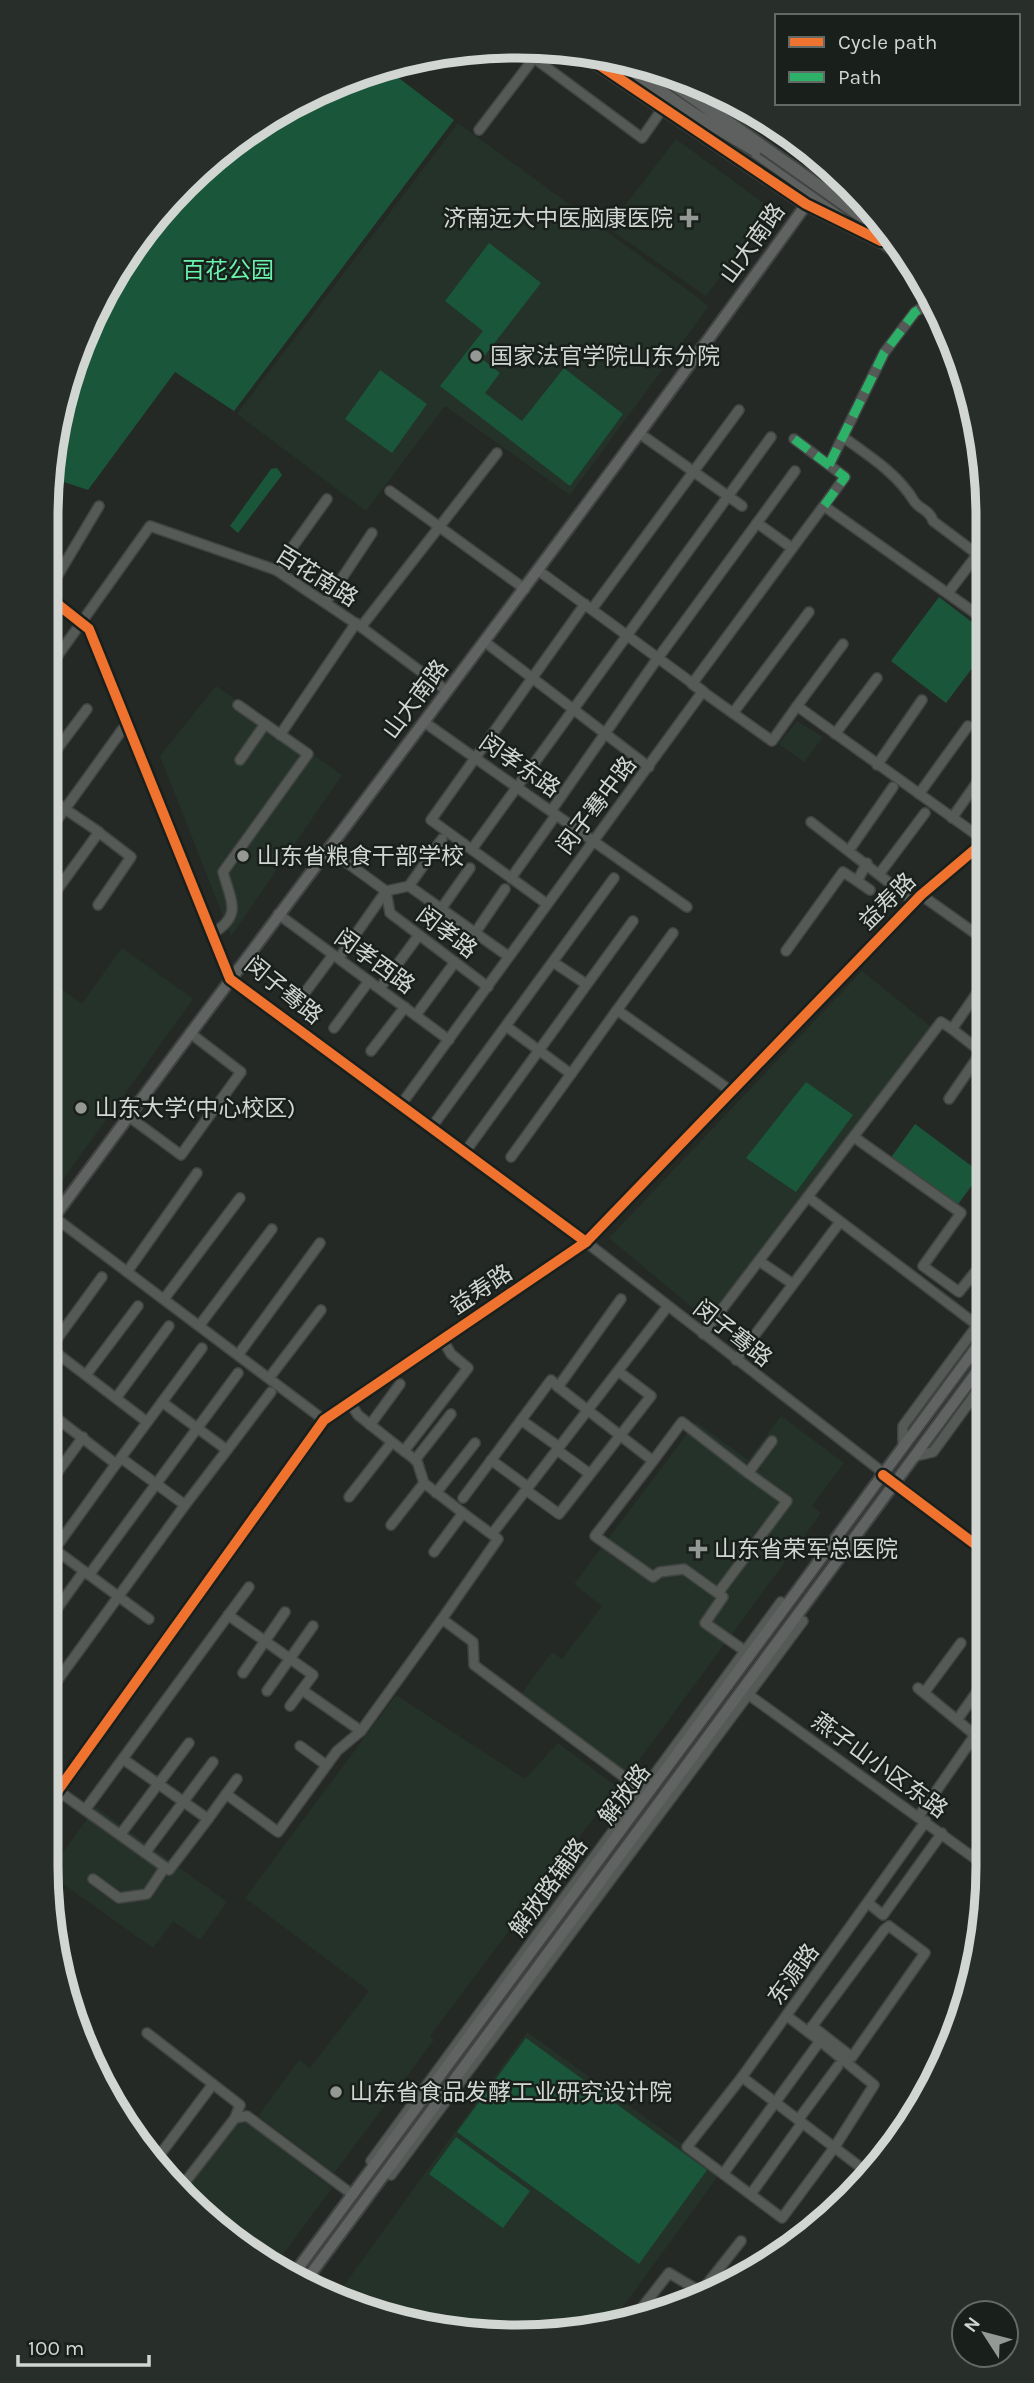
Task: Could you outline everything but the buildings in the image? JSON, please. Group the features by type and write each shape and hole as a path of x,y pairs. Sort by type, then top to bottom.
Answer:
{"highway":[{"path":"601,66 806,204 881,237"},
{"path":"633,72 690,112 814,187"},
{"path":"654,79 751,148 814,187"},
{"path":"676,86 878,233"},
{"path":"722,126 747,166"},
{"path":"713,143 751,148"}],"main road":[{"name":"山大南路","path":"58,1212 278,914 539,571 824,176"},
{"name":"山大南路","path":"814,187 829,181"},
{"name":"解放路","path":"309,2275 378,2171 976,1348"},
{"name":"解放路","path":"297,2269 353,2195 378,2171 804,1608 976,1373"},
{"path":"781,1602 794,1599"},
{"path":"803,1622 804,1608"}],"street":[{"path":"479,130 534,59"},
{"path":"535,59 642,138 663,108"},
{"path":"829,465 884,354 915,312 925,306"},
{"path":"547,904 431,820 532,678 694,473 739,410"},
{"path":"639,433 742,506"},
{"path":"843,437 890,471 912,494 914,501 931,514 933,521 976,553"},
{"path":"472,849 771,438"},
{"path":"692,684 845,477 794,439"},
{"path":"280,735 359,625 497,453"},
{"path":"511,878 605,733 795,471"},
{"path":"390,491 525,589"},
{"path":"276,570 327,499"},
{"path":"58,575 99,506"},
{"path":"824,506 976,613"},
{"path":"757,523 792,548"},
{"name":"百花南路","path":"82,621 152,527 276,570 359,625 447,691"},
{"path":"326,602 372,533"},
{"path":"948,593 976,555"},
{"path":"539,571 656,660 772,741 843,644"},
{"path":"58,604 82,621 58,655"},
{"path":"733,713 809,612"},
{"name":"闵子骞路","path":"82,621 89,629 230,979 586,1242 896,1483"},
{"path":"485,642 649,767"},
{"path":"835,734 877,678"},
{"name":"闵子骞中路","path":"400,1106 703,691"},
{"path":"877,765 922,700"},
{"path":"212,934 228,925 233,911 223,872 308,754 238,705"},
{"path":"797,706 976,835"},
{"path":"58,748 87,709"},
{"name":"闵孝东路","path":"424,722 687,907"},
{"path":"58,819 127,723"},
{"path":"240,760 265,724"},
{"path":"919,794 968,726"},
{"path":"952,818 976,784"},
{"path":"852,846 893,787"},
{"path":"58,804 131,857 98,905"},
{"path":"880,873 925,813"},
{"path":"811,822 880,873 976,935"},
{"path":"58,883 99,832 97,831"},
{"path":"298,1002 386,891 409,886 442,839"},
{"name":"闵孝路","path":"328,849 386,891 390,913 488,987"},
{"name":"益寿路","path":"58,1789 324,1420 586,1242 917,898 976,849"},
{"path":"857,881 867,863"},
{"path":"441,909 470,868"},
{"path":"786,951 844,872 870,890"},
{"path":"431,1128 614,878"},
{"path":"409,886 508,956"},
{"path":"475,933 505,890"},
{"name":"闵孝西路","path":"278,914 449,1040"},
{"path":"465,1152 633,921"},
{"path":"511,1157 673,933"},
{"path":"380,988 419,935"},
{"path":"416,1015 455,962"},
{"path":"553,962 586,984"},
{"path":"334,1028 369,981"},
{"path":"952,1029 976,994"},
{"path":"371,1051 405,1007"},
{"path":"617,1010 731,1091"},
{"path":"703,1334 941,1022 976,1046"},
{"path":"506,1026 570,1074"},
{"path":"128,1116 181,1155 241,1072 190,1033"},
{"path":"949,1099 976,1062"},
{"path":"854,1137 961,1213 923,1266 959,1292 976,1271"},
{"path":"127,1272 197,1173"},
{"path":"808,1197 976,1324"},
{"path":"164,1300 240,1198"},
{"path":"58,1220 324,1420"},
{"path":"736,1360 840,1222"},
{"path":"199,1326 272,1229"},
{"path":"238,1355 320,1243"},
{"path":"759,1261 793,1284"},
{"path":"58,1337 102,1277"},
{"path":"558,1387 621,1299"},
{"path":"86,1375 138,1306"},
{"path":"492,1534 668,1306"},
{"path":"269,1378 321,1310"},
{"path":"116,1398 169,1326"},
{"path":"903,1448 903,1426 976,1326"},
{"path":"404,1451 468,1368 451,1354 443,1340"},
{"path":"58,1545 202,1348"},
{"path":"58,1357 148,1422"},
{"path":"491,1460 559,1514 651,1396 618,1371"},
{"path":"58,1608 238,1373"},
{"path":"463,1498 551,1380 586,1412 653,1461"},
{"path":"370,1425 400,1384"},
{"path":"58,1680 271,1392"},
{"path":"916,1456 933,1452 976,1393"},
{"path":"162,1402 227,1450"},
{"path":"226,1794 278,1832 326,1765 348,1739 361,1731 498,1539 424,1483 415,1460 370,1425 349,1403"},
{"path":"415,1460 451,1414"},
{"path":"58,1419 185,1505"},
{"path":"521,1420 590,1474"},
{"path":"718,1593 787,1501 681,1422 595,1536 653,1577 671,1569 684,1569 718,1593 723,1597 705,1623 745,1651"},
{"path":"58,1471 83,1437"},
{"path":"748,1473 772,1441"},
{"path":"349,1497 392,1442"},
{"path":"436,1493 475,1443"},
{"path":"391,1525 424,1483"},
{"path":"896,1483 976,1540"},
{"path":"896,1483 976,1545"},
{"path":"433,1552 463,1513"},
{"path":"58,1553 149,1619"},
{"path":"85,1810 249,1587"},
{"name":"解放路辅路","path":"378,2171 643,1791 781,1602"},
{"path":"243,1673 285,1612"},
{"path":"228,1615 313,1675 290,1706"},
{"path":"442,1619 473,1642 474,1665 643,1791"},
{"name":"解放路辅路","path":"378,2171 803,1622"},
{"path":"267,1691 313,1626"},
{"path":"961,1643 921,1691 975,1735"},
{"path":"302,1690 361,1731"},
{"path":"957,1720 976,1693"},
{"name":"燕子山小区东路","path":"749,1695 976,1858"},
{"name":"东源路","path":"723,2174 687,2147 742,2077 868,1903 975,1735"},
{"path":"120,1835 189,1743"},
{"path":"300,1746 326,1765"},
{"path":"123,1759 208,1819"},
{"path":"145,1853 213,1762"},
{"path":"58,1791 169,1870 237,1779"},
{"path":"868,1903 883,1914 942,1833"},
{"path":"973,1856 976,1852"},
{"path":"93,1879 119,1898 146,1894 165,1867"},
{"path":"787,2016 852,2057 925,1954 889,1926 810,2029"},
{"path":"810,2029 820,2041 874,2085 834,2148 782,2218 723,2174 820,2041"},
{"path":"147,2033 240,2105 235,2118 185,2183"},
{"path":"751,2194 838,2066"},
{"path":"742,2077 862,2169"},
{"path":"160,2155 213,2084"},
{"path":"235,2118 247,2116 353,2195"},
{"path":"707,2284 741,2241"},
{"path":"641,2308 669,2273 694,2289"}],"shaded area":[{"name":"国家法官学院山东分院","path":"458,123 709,306 570,495 445,406 366,511 237,414"},
{"name":"济南远大中医脑康医院","path":"676,139 770,208 706,296 608,228"},
{"name":"山东省粮食干部学校","path":"216,686 342,775 231,936 160,756"},
{"path":"797,721 823,737 804,762 779,744"},
{"name":"山东大学(中心校区)","path":"122,948 193,999 58,1186 58,987 82,1004"},
{"path":"862,971 931,1027 711,1323 609,1238"},
{"name":"山东省荣军总医院","path":"781,1416 844,1463 812,1506 821,1513 628,1775 520,1696 552,1652 562,1659 602,1606 574,1584 696,1422 774,1479 749,1459"},
{"path":"396,1695 525,1779 558,1743 617,1787 430,2036 434,2040 334,2173 258,2116 299,2060 310,2068 369,1991 245,1898"},
{"path":"96,1807 227,1902 200,1940 173,1921 153,1948 58,1880 58,1859"},
{"path":"86,2023 96,2031 91,2038"},
{"path":"527,2032 721,2172 618,2314 547,2324 487,2324 398,2310 341,2290"},
{"path":"240,2121 245,2121 332,2188 279,2259 237,2230 188,2187"}],"green space":[{"name":"百花公园","path":"394,74 454,120 234,411 175,372 88,490 60,481 67,427 82,369 119,287 153,237 192,192 237,153 287,119 341,93"},
{"path":"489,243 541,283 482,359 500,373 485,393 522,421 564,368 623,414 570,486 440,386 483,331 445,301"},
{"path":"380,370 427,404 392,453 345,419"},
{"path":"277,468 282,475 238,533 230,526 271,469"},
{"path":"939,597 976,625 976,663 946,703 891,661"},
{"path":"806,1082 853,1115 796,1192 746,1158"},
{"path":"915,1124 976,1169 976,1180 956,1207 890,1159"},
{"path":"526,2038 707,2170 639,2264 457,2132"},
{"path":"456,2137 530,2191 503,2228 429,2174"}],"marked path":[{"path":"829,465 884,353 915,312 925,306"},
{"path":"794,439 845,477 824,506"}],"cycle path":[{"path":"601,66 806,204 881,241"},
{"path":"58,604 89,629 230,979 586,1242"},
{"path":"58,1790 324,1420 586,1242 921,895 976,848"},
{"path":"883,1475 976,1545"}],"place":[{"name":"济南远大中医脑康医院","path":"689,218"},
{"name":"国家法官学院山东分院","path":"476,356"},
{"name":"山东省粮食干部学校","path":"243,856"},
{"name":"山东大学(中心校区)","path":"81,1108"},
{"name":"山东省荣军总医院","path":"698,1549"},
{"name":"山东省食品发酵工业研究设计院","path":"336,2092"}]}
